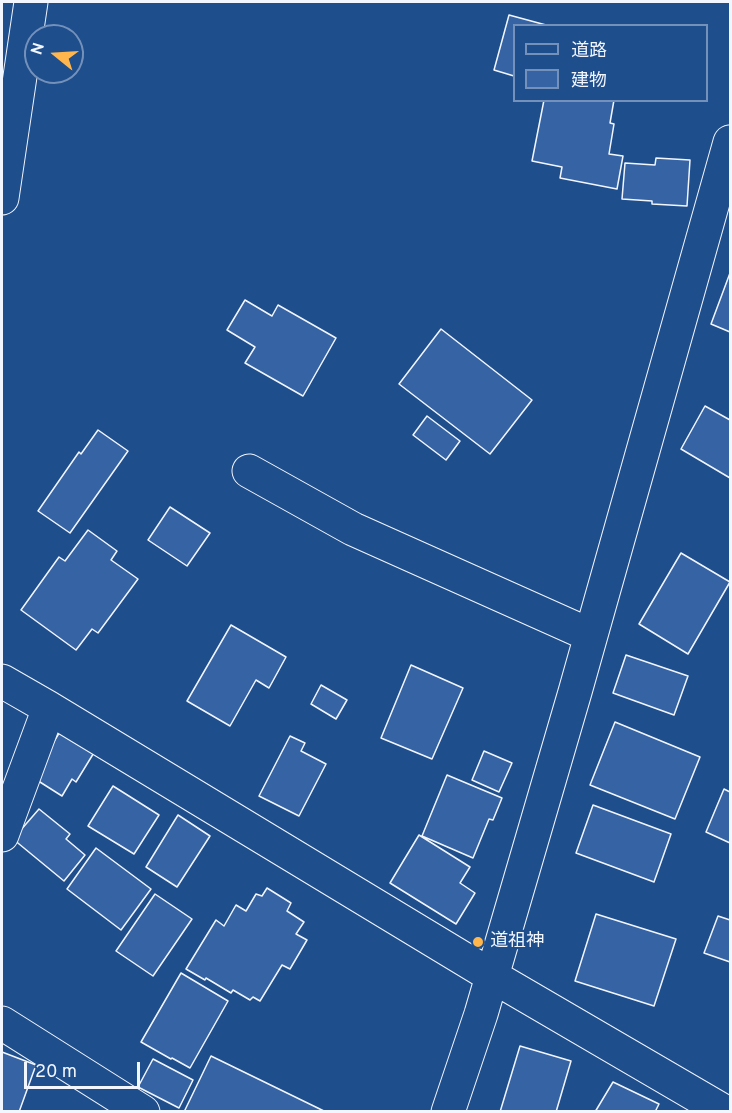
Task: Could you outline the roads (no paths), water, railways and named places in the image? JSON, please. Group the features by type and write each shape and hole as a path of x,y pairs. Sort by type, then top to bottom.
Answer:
{"street":[{"path":"2,198 31,2"},
{"path":"448,1112 481,1014 572,704 730,142"},
{"path":"249,471 353,529 590,635"},
{"path":"2,681 492,976 725,1112"},
{"path":"2,835 49,708"},
{"path":"2,1023 143,1112"}],"place":[{"name":"道祖神","path":"478,942"}]}
